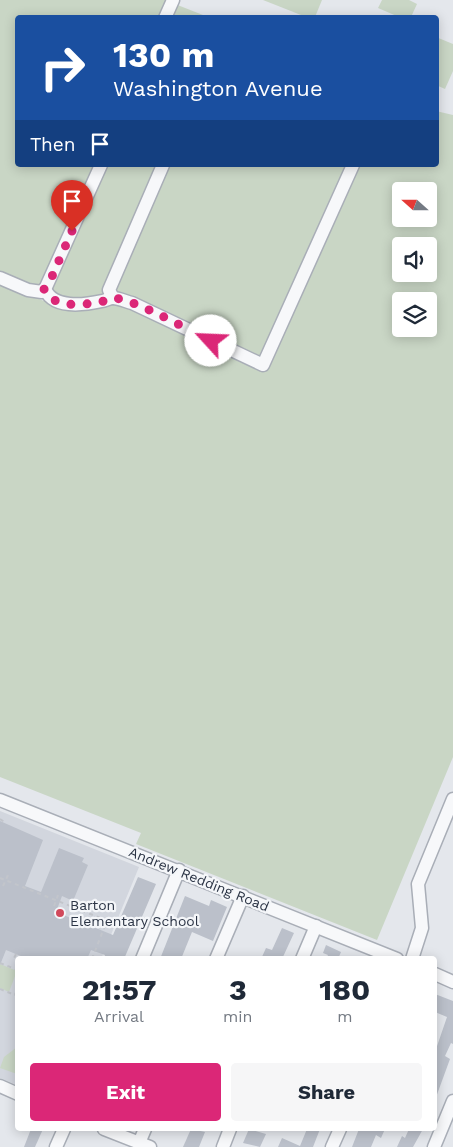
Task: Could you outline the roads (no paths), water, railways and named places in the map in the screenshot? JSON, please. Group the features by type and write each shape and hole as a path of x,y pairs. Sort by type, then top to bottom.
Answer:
{"street":[{"path":"166,15 173,0"},
{"path":"43,290 50,281 100,167"},
{"path":"113,298 108,290 162,167"},
{"path":"43,290 53,300 68,304 81,304 113,298 132,303 263,365 352,167"},
{"path":"0,278 28,290 43,290"},
{"path":"413,956 422,928 418,884 453,799"},
{"name":"Andrew Redding Road","path":"0,800 179,870 390,956"},
{"path":"143,956 179,870"},
{"path":"217,956 243,896"},
{"path":"303,956 316,926"},
{"path":"437,975 453,982"},
{"path":"0,1086 15,1093"},
{"path":"434,1147 453,1101"},
{"path":"56,1147 63,1131"},
{"path":"109,1131 145,1145 145,1131"},
{"path":"223,1147 229,1131"},
{"path":"332,1147 339,1131"}],"place":[{"name":"Barton Elementary School","path":"60,913"}]}
